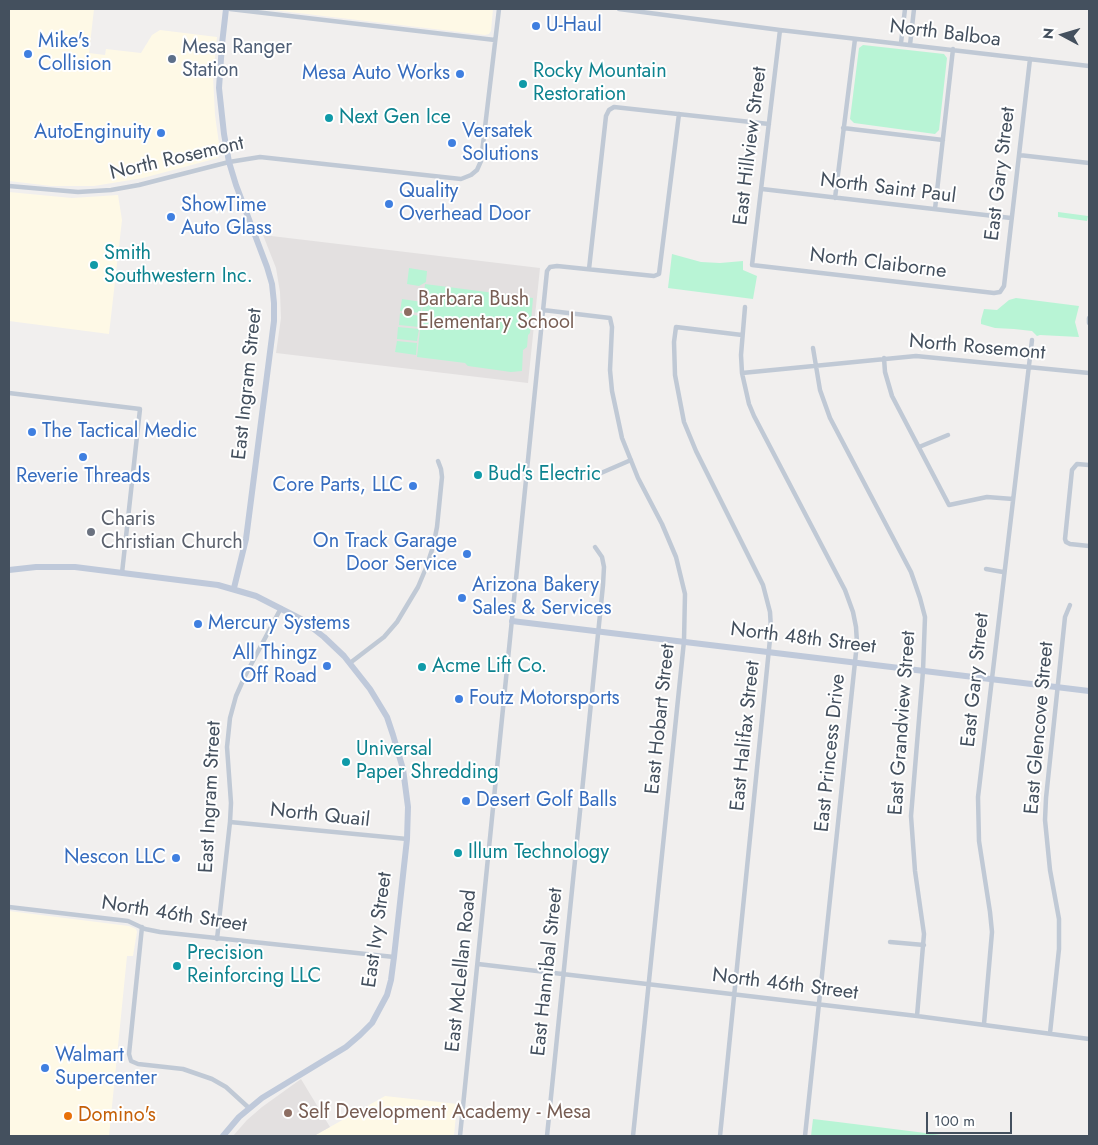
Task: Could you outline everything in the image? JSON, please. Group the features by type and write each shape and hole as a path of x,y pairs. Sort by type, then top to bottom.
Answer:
{"street":[{"name":"East Ingram Street","path":"226,9 219,88 224,134 229,162 236,185 267,267 272,284 274,303 274,321 246,539 234,588"},
{"path":"230,9 495,40 499,9"},
{"name":"North Balboa","path":"618,9 1089,66"},
{"path":"901,44 904,9"},
{"path":"910,45 914,9"},
{"name":"East Hillview Street","path":"752,265 780,30"},
{"path":"835,198 855,38"},
{"name":"North Rosemont","path":"9,186 78,192 104,191 140,185 229,162 260,157 452,179 471,176 477,170 481,161 495,40"},
{"path":"935,209 953,49"},
{"name":"East Gary Street","path":"1000,292 1004,286 1030,59"},
{"path":"678,114 659,274 654,276 589,269 606,116 609,110 614,108 678,114 769,124"},
{"path":"843,128 943,140"},
{"path":"1019,155 1089,163"},
{"name":"North Saint Paul","path":"762,190 1011,218"},
{"name":"North Claiborne","path":"752,265 994,293 1000,292"},
{"name":"East McLellan Road","path":"460,1136 547,271 550,267 557,266 589,269"},
{"name":"East Princess Drive","path":"745,307 742,335 742,373 745,389 754,416 845,590 854,612 857,643 805,1136"},
{"name":"East Hobart Street","path":"543,310 610,318 612,326 610,370 612,391 622,438 638,478 662,524 676,557 685,594 684,641 633,1136"},
{"path":"1089,318 1089,323"},
{"name":"East Halifax Street","path":"720,1136 771,628 767,597 755,568 696,451 684,422 675,375 674,342 676,327 742,335"},
{"name":"East Gary Street","path":"984,1024 992,932 979,841 978,797 1003,572 1032,340"},
{"name":"East Grandview Street","path":"813,348 820,390 830,418 915,582 925,617 924,671 910,816 915,870 923,921 924,945 917,1016"},
{"name":"North Rosemont","path":"742,373 884,358 931,356 1089,374"},
{"path":"884,358 885,372 892,396 949,505 987,497 1013,499"},
{"path":"9,393 140,409 122,573"},
{"path":"919,448 948,434"},
{"path":"601,473 631,460"},
{"path":"9,570 54,566 234,588 281,608 301,619 324,636 350,663 384,637 397,622 418,587 433,547 437,527 442,477 442,469 438,461"},
{"path":"1089,465 1077,464 1072,470 1065,539 1070,544 1089,546"},
{"name":"East Hannibal Street","path":"547,1136 604,567 602,557 594,546"},
{"path":"986,569 1003,572"},
{"name":"East Glencove Street","path":"1050,1033 1059,949 1059,919 1050,870 1045,820 1046,798 1065,617 1070,605"},
{"name":"East Ingram Street","path":"217,938 230,822 231,803 227,747 230,718 236,696 245,676 281,608"},
{"name":"North 48th Street","path":"512,621 1089,691"},
{"name":"East Ivy Street","path":"223,1136 248,1108 346,1047 360,1035 372,1023 387,995 394,957 407,839 408,807 400,753 387,718 370,689 350,663"},
{"name":"North Quail","path":"230,822 407,839"},
{"name":"North 46th Street","path":"9,907 128,921 145,929 160,932 394,957"},
{"path":"142,927 129,1054 131,1060 138,1064 183,1069 212,1079 226,1087 248,1108"},
{"path":"890,942 924,945"},
{"name":"North 46th Street","path":"478,964 984,1024 1089,1039"}],"shaded area":[{"path":"9,9 94,9 89,53 105,55 106,49 141,53 152,35 160,30 217,37 213,76 215,115 220,151 218,158 143,178 94,186 51,186 9,181"},
{"path":"264,9 493,9 491,31 485,35"},
{"path":"9,192 72,198 118,195 122,220 109,334 9,321"},
{"name":"Barbara Bush Elementary School","path":"263,235 540,268 528,383 276,353 281,318 280,292 276,268"},
{"path":"9,911 129,926 136,929 133,956 127,956 109,1136 9,1136"},
{"name":"Self Development Academy - Mesa","path":"301,1079 330,1127 314,1136 233,1136 262,1107"},
{"path":"385,1096 457,1104 454,1136 314,1136"}],"green space":[{"path":"863,45 944,54 947,58 939,130 935,134 854,123 850,119 859,48"},
{"path":"1058,212 1088,216 1087,221 1058,217"},
{"path":"672,254 701,262 743,261 743,270 757,276 753,299 668,288"},
{"path":"409,268 427,271 426,282 419,286 407,284"},
{"path":"425,284 533,298 530,333 528,335 527,347 523,350 522,371 511,372 468,366 465,363 417,357"},
{"path":"1016,298 1079,306 1075,322 1079,337 1037,336 1032,331 995,328 981,324 984,309 997,310 1009,300"},
{"path":"402,299 422,302 421,313 400,311"},
{"path":"400,313 420,316 419,327 399,325"},
{"path":"398,327 419,329 417,341 397,339"},
{"path":"397,341 417,343 416,355 395,352"},
{"path":"813,1119 838,1122 949,1136 811,1136"}],"place":[{"name":"U-Haul","path":"536,26"},
{"name":"Mike's Collision","path":"28,54"},
{"name":"Mesa Ranger Station","path":"172,59"},
{"name":"Mesa Auto Works","path":"460,74"},
{"name":"Rocky Mountain Restoration","path":"523,84"},
{"name":"Next Gen Ice","path":"329,118"},
{"name":"AutoEnginuity","path":"161,133"},
{"name":"Versatek Solutions","path":"452,143"},
{"name":"Quality Overhead Door","path":"389,204"},
{"name":"ShowTime Auto Glass","path":"171,217"},
{"name":"Smith Southwestern Inc.","path":"94,265"},
{"name":"Barbara Bush Elementary School","path":"408,312"},
{"name":"The Tactical Medic","path":"32,432"},
{"name":"Reverie Threads","path":"83,457"},
{"name":"Bud's Electric","path":"478,475"},
{"name":"Core Parts, LLC","path":"413,486"},
{"name":"Charis Christian Church","path":"91,532"},
{"name":"On Track Garage Door Service","path":"467,554"},
{"name":"Arizona Bakery Sales & Services","path":"462,598"},
{"name":"Mercury Systems","path":"198,624"},
{"name":"All Thingz Off Road","path":"327,666"},
{"name":"Acme Lift Co.","path":"422,667"},
{"name":"Foutz Motorsports","path":"459,699"},
{"name":"Universal Paper Shredding","path":"346,762"},
{"name":"Desert Golf Balls","path":"466,801"},
{"name":"Illum Technology","path":"458,853"},
{"name":"Nescon LLC","path":"176,858"},
{"name":"Precision Reinforcing LLC","path":"177,966"},
{"name":"Walmart Supercenter","path":"45,1068"},
{"name":"Self Development Academy - Mesa","path":"288,1113"},
{"name":"Domino's","path":"68,1116"}]}
